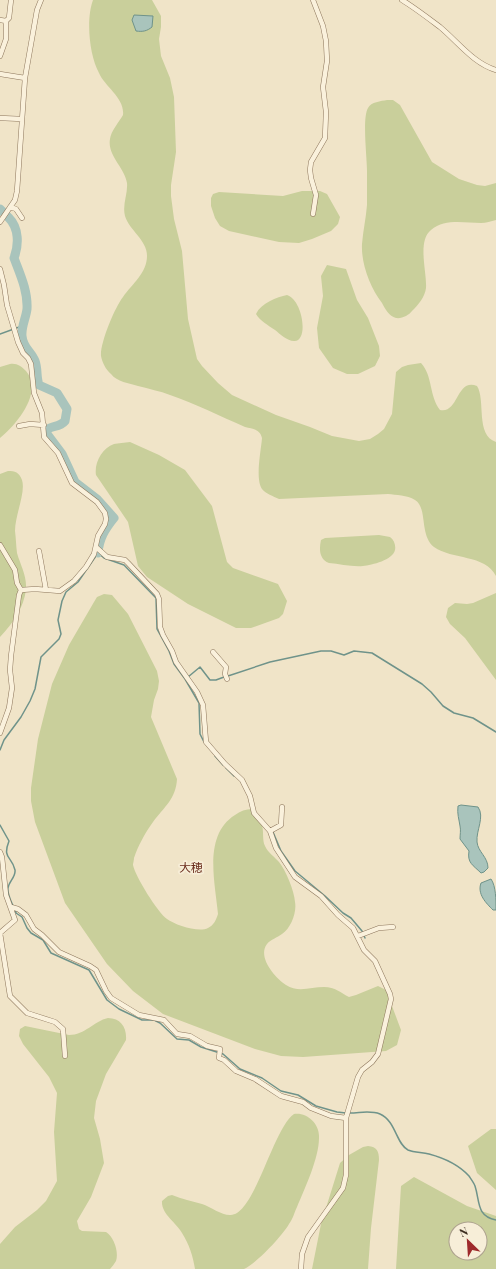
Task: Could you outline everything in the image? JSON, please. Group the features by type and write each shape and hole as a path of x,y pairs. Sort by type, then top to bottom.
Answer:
{"street":[{"path":"0,56 6,39 6,21 9,18 11,0"},
{"path":"1,220 15,200 18,191 25,78 37,10 41,0"},
{"path":"313,0 323,26 326,41 327,60 323,87 326,112 325,138 311,162 310,170 316,195 313,214"},
{"path":"402,0 440,28 472,56 496,70"},
{"path":"0,20 6,21"},
{"path":"0,74 25,78"},
{"path":"0,118 22,119"},
{"path":"10,208 16,209 22,218"},
{"path":"0,269 7,305 18,342 23,353 31,364 34,393 42,413 44,437 58,453 72,483 97,502 105,513 106,519 105,524 98,536 94,554 86,567 74,581 60,591 35,589 21,590"},
{"path":"19,426 30,424 44,425"},
{"path":"0,545 15,570 17,584 21,590"},
{"path":"96,547 107,557 125,560 157,594 159,599 159,618 163,635 176,662 197,692 203,705 206,742 225,764 242,780 250,796 254,812 270,831 276,848 295,877 325,901 353,928 364,950 377,965 391,999 378,1054 372,1062 362,1070 358,1077 346,1118 346,1174 343,1188 308,1237 302,1254 301,1269"},
{"path":"39,551 46,590"},
{"path":"0,733 9,708 12,688 10,670 11,656 17,602 21,590"},
{"path":"213,652 226,667 225,674 227,679"},
{"path":"270,831 281,825 282,807"},
{"path":"0,852 2,857 6,895 15,920 0,933 10,996 27,1012 55,1022 63,1029 65,1056"},
{"path":"11,907 26,914 34,929 59,952 96,970 111,998 139,1015 164,1020 177,1034 190,1036 202,1044 220,1049 219,1058 224,1060 236,1071 260,1082 281,1096 303,1102 311,1108 331,1116 346,1118"},
{"path":"358,936 379,928 393,926"}],"green space":[{"path":"93,0 152,0 161,16 159,39 161,56 170,78 174,97 176,152 171,185 171,196 174,219 182,251 188,319 197,359 218,383 232,395 276,415 332,436 359,441 370,439 384,429 392,414 396,372 402,367 421,363 425,368 434,399 440,410 446,410 451,407 465,387 470,385 477,386 480,392 485,432 496,442 496,576 491,569 484,564 441,551 434,547 429,542 419,504 409,497 388,494 279,499 270,495 262,489 259,479 262,438 258,431 162,392 120,381 106,368 101,356 101,350 109,325 120,302 145,268 147,256 144,245 130,226 125,216 124,208 127,191 126,177 111,151 110,139 115,127 123,115 123,109 118,98 102,78 93,57 89,27"},
{"path":"393,100 400,105 432,162 459,179 477,185 485,186 496,183 496,220 483,223 455,222 442,224 431,230 427,235 424,241 426,288 424,295 421,301 411,312 401,318 391,316 374,290 367,275 362,252 362,239 367,205 366,113 371,104"},
{"path":"302,191 320,191 327,194 340,217 338,224 331,231 299,243 279,242 229,231 220,226 215,218 211,206 211,198 213,194 219,192 283,196"},
{"path":"327,265 346,269 357,300 368,318 379,346 380,356 375,366 358,374 347,374 333,368 319,348 317,328 323,296 321,276"},
{"path":"287,295 293,298 300,312 303,328 299,340 289,340 284,337 262,321 256,314 265,304 274,299"},
{"path":"10,364 19,365 26,371 31,379 32,388 26,408 20,417 0,438 0,367"},
{"path":"130,442 159,455 185,470 212,506 227,562 233,568 278,584 287,601 283,614 279,618 251,628 236,628 188,604 147,577 138,566 128,522 96,475 96,466 100,456 106,449 114,444"},
{"path":"8,471 18,474 21,477 23,485 15,531 17,553 24,575 26,589 23,603 17,615 0,637 0,474"},
{"path":"379,535 390,537 393,540 395,550 390,557 377,563 350,566 329,563 323,559 320,553 321,540 325,538"},
{"path":"496,593 496,680 465,638 450,624 446,617 448,608 455,603 473,603"},
{"path":"104,594 112,595 128,614 157,671 159,681 158,689 154,700 151,717 177,779 172,797 147,831 134,858 133,865 147,894 158,910 167,919 181,926 199,930 208,928 212,925 218,914 213,860 218,834 225,824 239,812 252,809 262,825 264,844 266,848 279,862 287,875 295,902 295,910 291,924 282,934 269,942 264,949 264,955 269,967 282,982 295,989 328,987 335,989 349,997 378,986 386,990 401,1030 397,1045 386,1051 303,1057 281,1056 255,1049 163,1014 133,991 107,964 65,903 35,822 31,801 31,788 38,739 52,684 69,645 97,597"},
{"path":"108,1018 113,1018 122,1024 126,1040 106,1074 96,1101 94,1118 100,1139 104,1163 91,1197 77,1221 79,1229 82,1231 106,1232 109,1234 116,1249 116,1261 110,1269 0,1269 0,1244 15,1227 46,1201 57,1181 54,1132 57,1093 49,1077 23,1044 19,1036 20,1029 25,1026 69,1035 80,1033"},
{"path":"294,1114 304,1115 312,1120 319,1133 319,1138 317,1155 311,1173 290,1222 269,1249 244,1269 195,1269 187,1241 180,1229 164,1210 162,1201 168,1196 172,1195 202,1204 227,1215 239,1212 255,1188 286,1122"},
{"path":"491,1129 496,1129 496,1190 477,1173 468,1146"},
{"path":"363,1147 374,1147 377,1150 379,1160 368,1269 312,1269 321,1224 340,1163 349,1155"},
{"path":"414,1177 467,1206 496,1216 496,1269 396,1269 401,1186"}],"water":[{"path":"134,15 153,16 152,27 145,31 136,31 132,20"},
{"path":"458,806 478,807 480,811 481,815 477,842 479,849 488,864 488,868 481,873 471,864 469,851 460,839"},
{"path":"491,879 495,889 496,910 493,910 483,898 480,891 481,883"}],"waterway":[{"path":"0,209 12,222 15,227 17,237 17,248 14,258 23,283 27,302 27,309 22,329 25,347 35,361 39,385 57,393 67,409 65,421 60,425 49,428 47,430 47,434 62,454 75,482 97,499 114,518 103,534 98,553"},
{"path":"0,334 22,326"},
{"path":"0,750 4,740 21,717 30,701 35,689 41,657 59,639 61,634 58,620 62,601 66,592 78,582 98,553 104,558 124,565 156,598 157,629 174,664 199,703 200,734 204,742"},
{"path":"228,676 270,662 321,651 331,651 344,655 354,651 372,653 422,684 443,706 454,713 473,718 496,732"},
{"path":"188,677 200,667 210,680 216,680 224,677"},
{"path":"215,756 223,765"},
{"path":"226,768 234,776"},
{"path":"0,825 9,841 7,854 14,865 15,870 8,890 13,906"},
{"path":"273,832 281,851 295,871 343,913 351,918 362,931 365,938"},
{"path":"15,909 16,913 22,917 31,933 43,940 51,953 89,970 107,1000 119,1009 142,1020 154,1020 160,1023 177,1039 189,1040 201,1047 223,1054 240,1069 262,1078 281,1091 298,1095 316,1106 346,1113"},
{"path":"350,1113 369,1112 380,1114 385,1117 393,1127 401,1143 408,1150 440,1157 460,1168 469,1176 474,1184 482,1211 485,1215 496,1220"}],"district":[{"name":"大穂","path":"191,868"}]}
